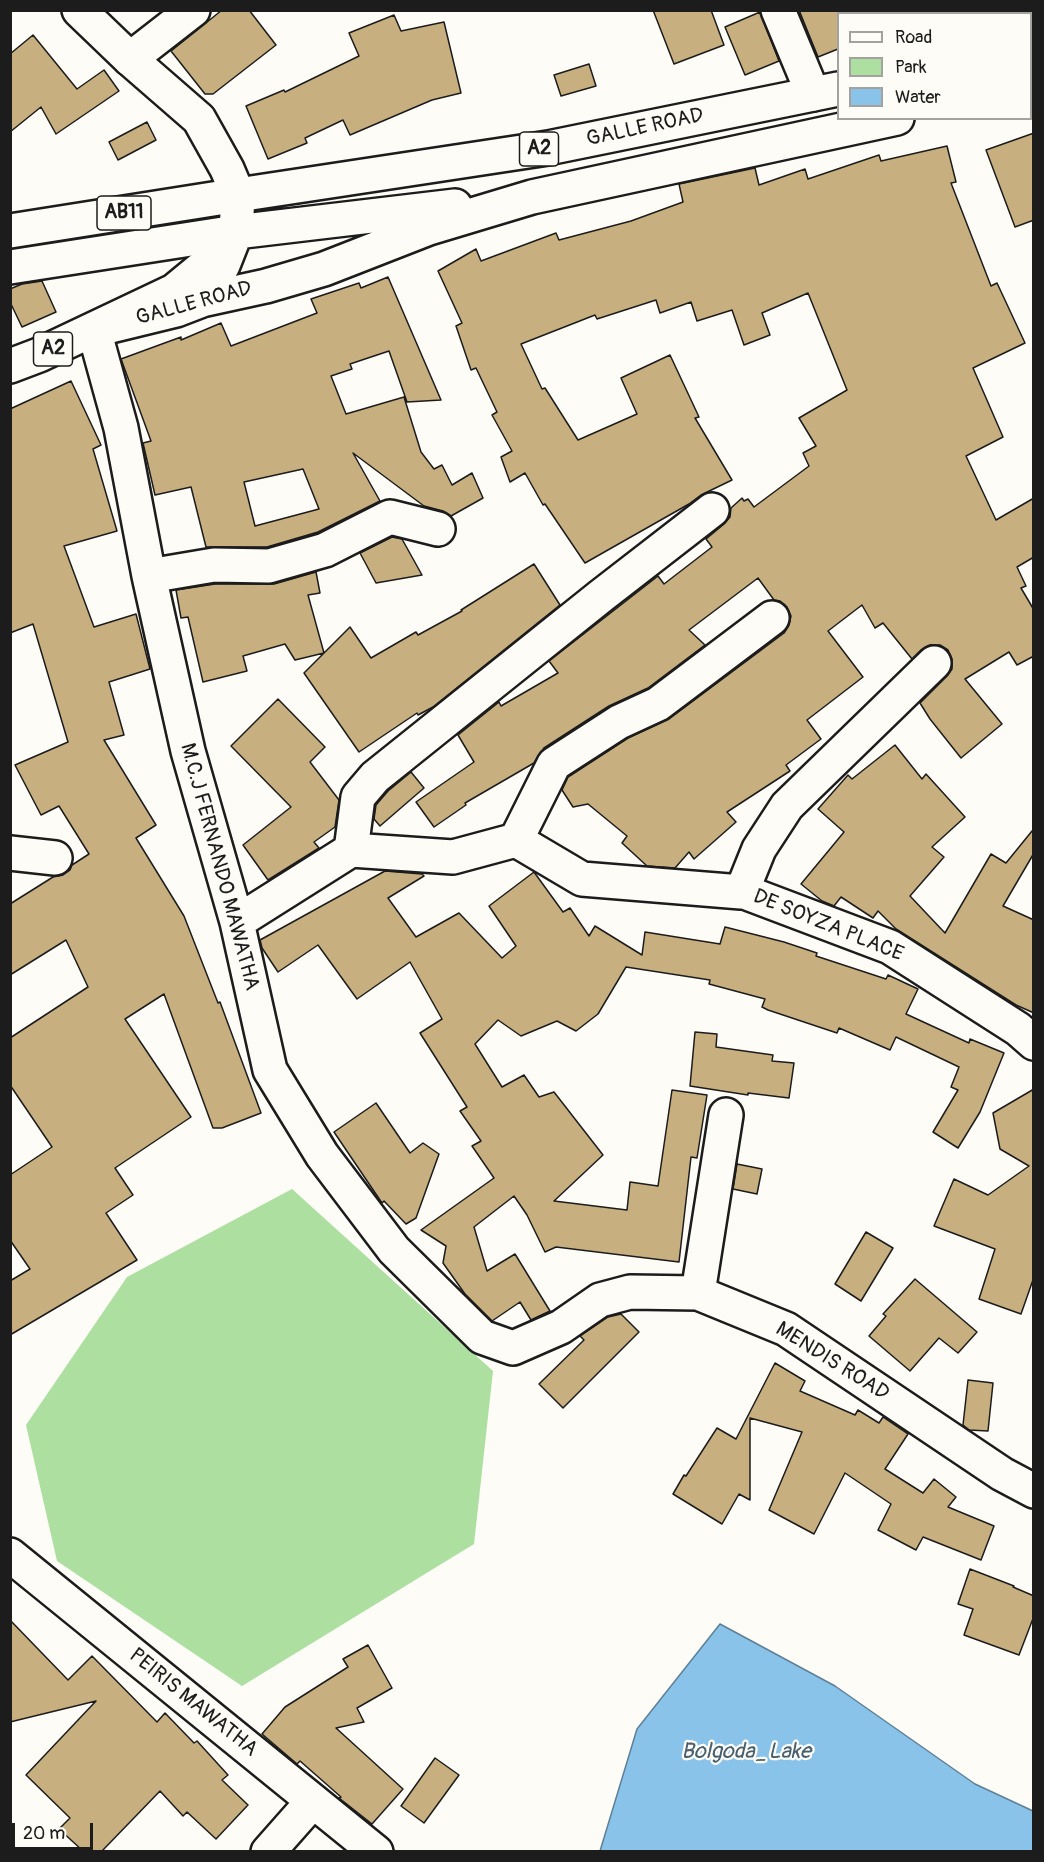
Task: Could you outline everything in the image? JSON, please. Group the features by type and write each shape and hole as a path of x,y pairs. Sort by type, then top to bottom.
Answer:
{"main road":[{"path":"79,10 130,59 199,118 227,169 238,195 236,232 224,265 202,300"},
{"path":"130,59 192,10"},
{"path":"778,10 826,91"},
{"name":"GALLE ROAD","path":"238,195 548,148 826,91"},
{"name":"GALLE ROAD","path":"10,366 94,330 174,291 208,263 236,232 532,196 888,120"},
{"name":"AB11","path":"10,231 238,195"},
{"name":"GALLE ROAD","path":"94,330 176,310 202,300 266,286 324,268 429,228 532,196"},
{"name":"AB11","path":"10,267 236,232"},
{"name":"M.C.J FERNANDO MAWATHA","path":"94,330 121,428 149,576 188,751 237,922 270,1070 322,1155 394,1250 482,1337"},
{"path":"351,850 358,797 375,777 712,510"},
{"path":"149,576 214,565 269,566 325,550 390,517 438,530"},
{"path":"237,922 351,850 453,857 516,840 554,764 619,722 657,704 771,618"},
{"path":"742,891 759,849 788,806 934,663"},
{"name":"DE SOYZA PLACE","path":"516,840 582,879 742,891 890,947 1018,1029 1034,1043"},
{"path":"10,853 55,858"},
{"path":"698,1293 726,1115"},
{"name":"MENDIS ROAD","path":"482,1337 513,1348 561,1327 600,1300 630,1292 698,1293 786,1329 1002,1474 1034,1491"},
{"name":"PEIRIS MAWATHA","path":"10,1555 376,1851"},
{"path":"268,1851 314,1801"}],"green space":[{"path":"292,1189 493,1371 474,1544 242,1686 57,1561 26,1425 127,1277"}],"water":[{"name":"Bolgoda_Lake","path":"720,1624 835,1686 975,1784 1033,1811 1033,1851 600,1851 637,1729"}],"building":[{"path":"222,10 249,10 276,45 213,94 205,94 171,51"},
{"path":"653,10 711,10 724,45 674,64"},
{"path":"799,10 838,10 837,49 818,57"},
{"path":"760,12 779,61 745,75 725,27"},
{"path":"394,15 401,31 444,22 461,93 432,100 350,135 343,120 305,138 307,143 268,159 246,106 284,90 285,92 359,56 349,33"},
{"path":"33,35 77,89 104,70 119,91 56,134 41,107 10,132 10,54"},
{"path":"589,64 596,86 561,96 554,75"},
{"path":"147,122 156,140 118,160 109,142"},
{"path":"1034,133 1034,220 1015,227 986,150"},
{"path":"947,146 956,182 951,183 991,286 997,283 1025,343 973,368 1003,437 966,456 996,520 1034,498 1034,557 1017,567 1026,586 1021,588 1034,610 1034,656 1017,665 1009,652 965,679 1002,724 961,758 920,703 952,669 952,659 948,650 940,645 930,645 912,659 883,623 875,628 862,605 828,631 863,677 807,720 821,739 786,765 790,771 727,812 736,822 694,859 689,852 675,868 647,866 622,843 627,836 588,804 573,807 562,790 568,777 628,738 669,719 784,633 791,616 787,607 780,601 774,600 758,578 689,630 705,645 648,688 609,706 544,748 534,763 465,803 466,805 434,827 416,802 474,762 458,735 499,702 501,706 558,673 549,661 658,576 664,584 712,547 706,539 724,524 730,517 731,508 742,498 744,501 748,499 754,507 809,466 803,453 816,446 799,418 847,390 808,293 762,313 770,335 744,345 732,310 697,321 691,302 660,313 656,300 597,319 595,315 521,344 542,389 545,388 578,440 637,414 621,378 670,355 699,417 695,418 732,480 701,495 585,563 545,504 543,505 525,473 510,482 501,457 512,451 492,415 497,412 476,368 471,370 456,326 462,323 438,271 476,249 481,261 556,233 559,240 631,221 683,202 679,184 755,168 759,185 805,169 808,179 879,155 881,161"},
{"path":"388,277 441,400 407,402 389,351 350,364 352,369 331,376 346,414 404,397 421,452 434,469 442,465 452,485 472,473 483,498 451,516 443,511 424,506 353,453 380,501 318,532 267,547 206,547 191,487 155,495 143,443 151,441 121,359 181,337 181,340 221,323 231,346 317,313 311,299 359,283 361,288","holes":["303,469 319,509 255,526 244,482"]},
{"path":"42,281 56,312 22,327 10,302 10,289 22,284"},
{"path":"71,381 101,445 93,449 117,531 64,546 94,627 136,614 150,669 109,682 124,735 104,740 156,825 136,838 184,916 218,1003 220,1002 261,1113 222,1128 213,1128 164,994 125,1019 191,1117 115,1168 133,1195 106,1213 137,1260 10,1335 10,1281 30,1269 10,1240 10,1175 52,1147 10,1085 10,1038 88,987 66,940 10,975 10,904 53,877 63,875 70,870 72,865 89,854 59,806 41,815 15,765 68,742 33,624 10,633 10,409"},
{"path":"392,537 402,539 422,575 376,583 360,553"},
{"path":"534,564 560,605 433,707 418,715 417,713 359,752 304,673 350,627 371,658 416,632 418,635 462,611"},
{"path":"316,572 320,593 308,595 324,653 295,660 285,644 243,656 247,671 203,682 188,617 181,618 176,590 215,584 274,584"},
{"path":"278,699 325,747 310,762 339,800 335,827 314,842 319,848 268,880 243,845 291,807 231,746"},
{"path":"895,745 922,779 926,774 965,817 932,847 944,857 910,896 945,933 991,854 1006,863 1032,831 1034,832 1034,853 1003,906 1034,920 1034,1013 1016,1005 896,929 878,911 873,918 841,897 834,906 822,901 801,884 844,832 818,809 848,775 852,779"},
{"path":"411,772 424,788 380,826 374,819 376,805 388,791"},
{"path":"385,871 424,876 388,898 416,937 459,913 502,958 516,946 489,906 534,872 563,912 570,908 589,936 595,926 642,955 645,932 720,944 725,927 784,942 817,953 816,956 886,979 888,975 918,989 906,1014 969,1043 970,1039 1004,1053 980,1112 958,1148 933,1132 958,1090 951,1087 959,1067 896,1037 890,1050 839,1028 837,1033 768,1010 762,1007 765,999 709,984 710,980 626,967 598,1014 576,1031 557,1021 521,1036 498,1020 475,1044 502,1087 524,1075 539,1097 554,1092 603,1155 554,1201 627,1210 630,1182 658,1186 672,1090 707,1095 697,1158 691,1157 679,1262 556,1247 545,1252 527,1215 514,1196 474,1227 487,1271 515,1254 550,1311 531,1320 520,1302 492,1321 465,1294 443,1263 446,1246 421,1230 494,1178 472,1146 481,1141 460,1111 467,1107 420,1033 442,1019 410,962 357,999 318,945 278,972 262,948 260,940"},
{"path":"695,1032 717,1034 716,1047 773,1055 772,1061 794,1063 789,1098 748,1093 748,1095 690,1086"},
{"path":"1034,1089 1034,1277 1021,1314 979,1299 995,1249 934,1226 954,1179 988,1195 1029,1166 1000,1149 993,1113"},
{"path":"376,1103 410,1153 423,1143 439,1154 416,1218 406,1224 384,1201 382,1203 334,1132"},
{"path":"737,1164 762,1169 757,1194 733,1189"},
{"path":"866,1232 893,1248 861,1301 835,1284"},
{"path":"915,1279 977,1332 958,1353 939,1338 910,1371 869,1336 886,1316 883,1314"},
{"path":"621,1314 639,1332 563,1408 539,1384 584,1340 580,1336 608,1317"},
{"path":"775,1363 805,1381 800,1391 855,1415 858,1410 879,1423 883,1417 908,1434 885,1469 923,1493 934,1479 956,1497 948,1507 994,1526 981,1560 923,1537 916,1550 878,1530 891,1504 845,1473 814,1534 769,1510 802,1432 750,1418 750,1500 739,1494 722,1524 673,1494 717,1428 736,1439"},
{"path":"968,1380 993,1383 988,1431 969,1430 963,1425"},
{"path":"970,1569 1034,1596 1034,1616 1019,1655 964,1635 973,1609 958,1604"},
{"path":"10,1620 68,1680 92,1656 157,1722 165,1713 194,1743 197,1741 228,1775 222,1780 248,1805 216,1839 187,1812 183,1816 160,1791 102,1851 83,1851 59,1829 70,1818 26,1775 96,1701 10,1722"},
{"path":"368,1645 392,1688 357,1708 364,1722 336,1728 403,1789 372,1824 339,1798 341,1797 300,1761 297,1764 262,1734 285,1707 348,1667 343,1659"},
{"path":"435,1758 459,1775 424,1823 401,1806"}]}
